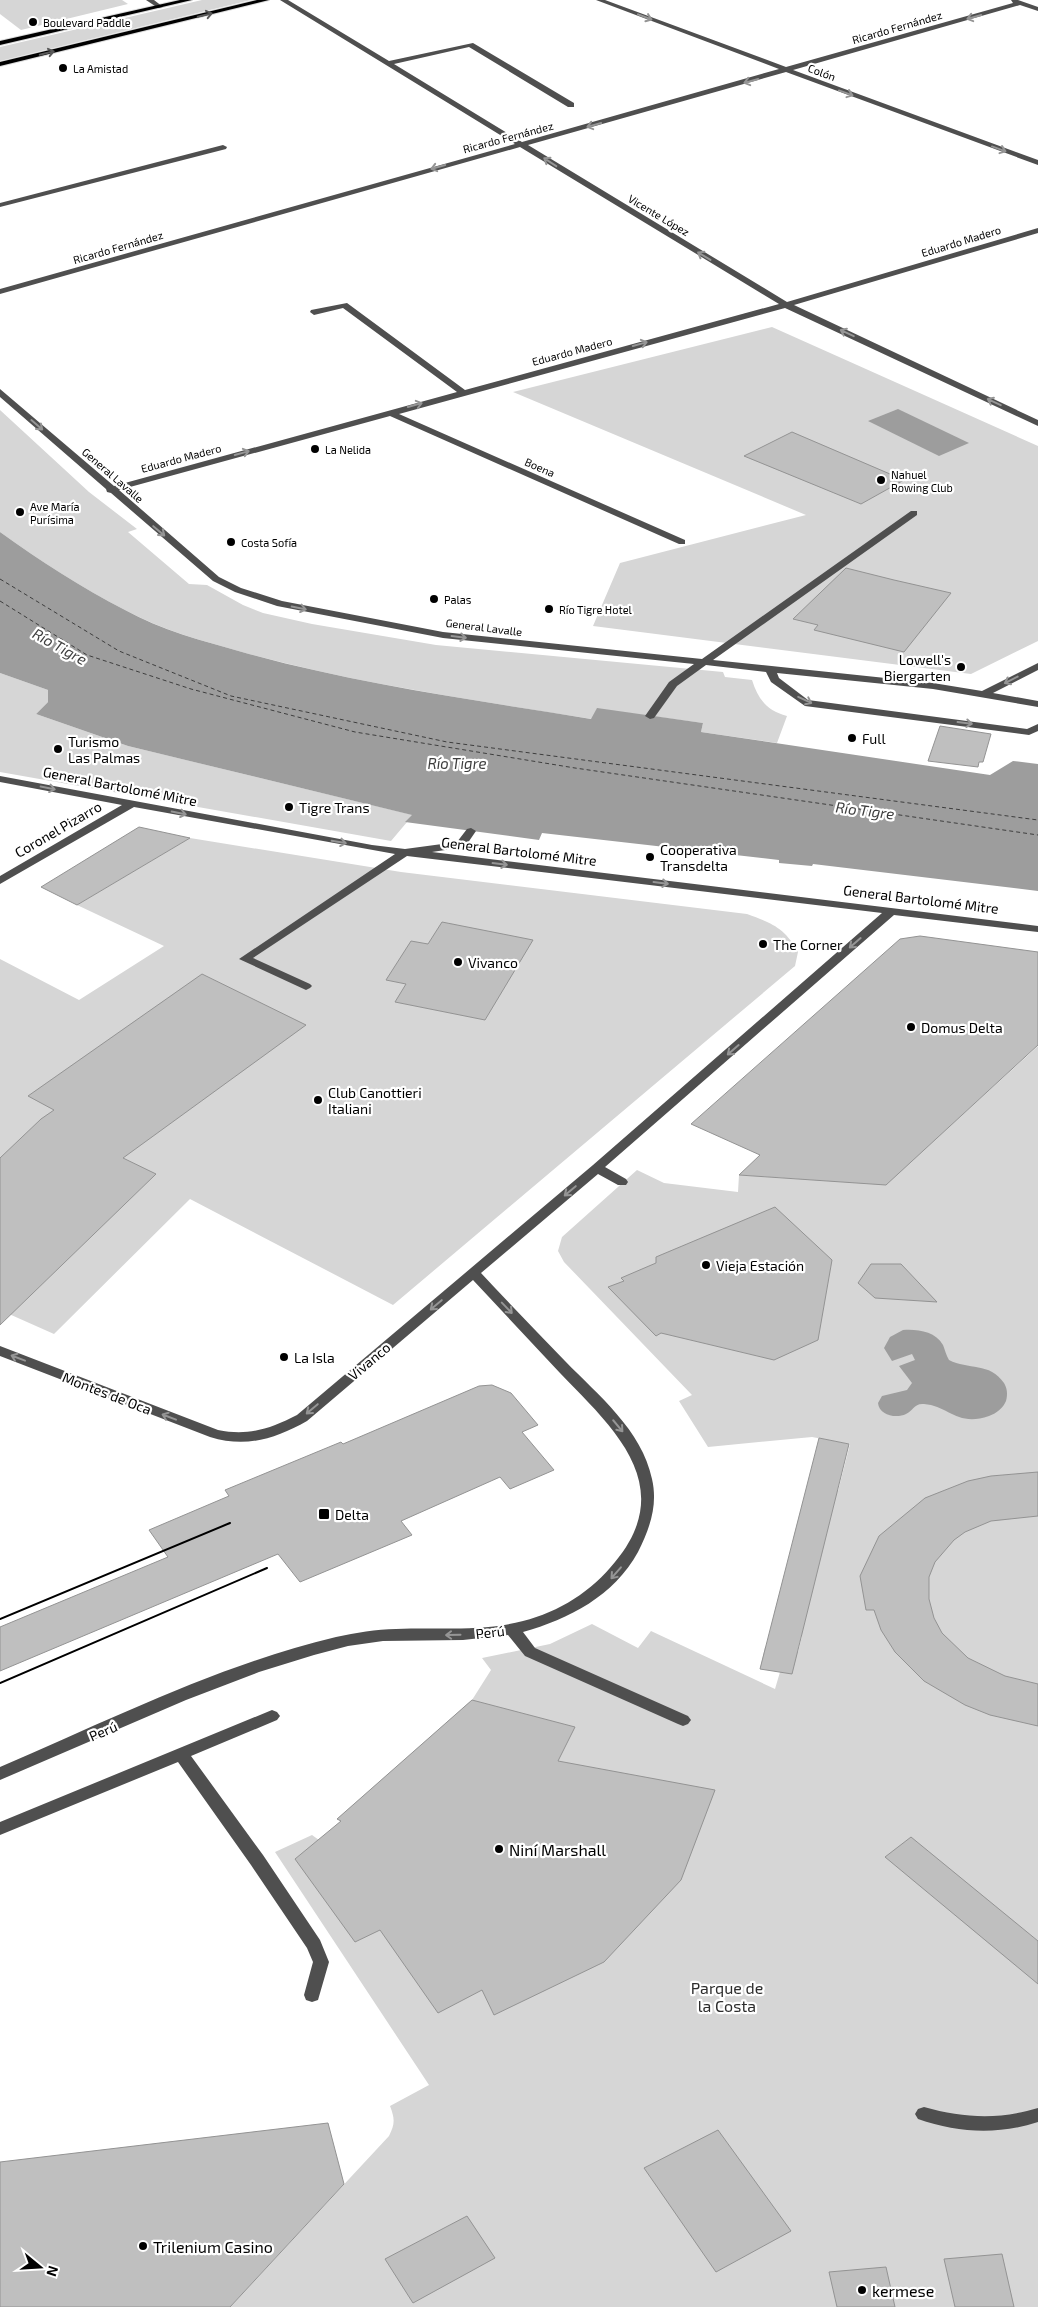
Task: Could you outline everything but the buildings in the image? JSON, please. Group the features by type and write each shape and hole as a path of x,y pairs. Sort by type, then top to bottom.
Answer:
{"main road":[{"path":"0,44 189,0"},
{"path":"0,64 266,0"}],"street":[{"path":"149,0 160,7"},
{"name":"Vicente López","path":"283,0 786,305 1038,423"},
{"name":"Colón","path":"600,0 785,71 1038,163"},
{"path":"1012,0 1038,9"},
{"name":"Ricardo Fernández","path":"0,292 1021,3"},
{"path":"389,63 470,45 571,104"},
{"path":"0,205 223,147"},
{"name":"Eduardo Madero","path":"110,490 462,392 786,305 1038,230"},
{"path":"314,312 344,305 462,392"},
{"name":"General Lavalle","path":"0,392 110,490 216,579 256,598 426,632 934,686 1038,704"},
{"name":"Boena","path":"390,412 682,542"},
{"path":"650,716 673,684 914,514"},
{"path":"984,694 1038,666"},
{"path":"770,669 775,680 805,703 1029,732 1038,727"},
{"name":"General Bartolomé Mitre","path":"0,779 355,845 1038,929"},
{"name":"Coronel Pizarro","path":"0,881 131,804"},
{"path":"306,986 245,959 405,852 461,845 471,831"},
{"name":"Vivanco","path":"215,1434 234,1439 249,1439 282,1429 302,1418 597,1168 892,911"},
{"path":"597,1168 622,1182"},
{"name":"Perú","path":"0,1774 224,1680 289,1656 337,1642 385,1635 476,1634 512,1629 548,1619 592,1596 606,1585 634,1549 646,1516 648,1498 642,1465 632,1443 618,1425 473,1273"},
{"name":"Montes de Oca","path":"0,1351 215,1434"},
{"path":"512,1629 530,1652 683,1720"},
{"path":"0,1829 272,1716"},
{"path":"181,1754 257,1860 314,1945 321,1962 312,1996"},
{"path":"924,2114 944,2121 969,2124 1024,2120 1038,2115"}],"green space":[{"name":"Boulevard Paddle","path":"0,0 122,0 128,4 21,30 0,14"},
{"path":"202,0 251,0 0,61 0,47"},
{"name":"Nahuel Rowing Club","path":"772,327 1038,446 1038,641 971,674 593,626 620,563 806,515 513,392"},
{"path":"0,410 89,492 137,529 128,532 189,584 207,585 243,605 263,613 312,624 436,645 723,672 725,677 752,680 757,693 764,703 774,711 787,716 777,743 701,732 703,723 597,709 592,719 372,682 285,663 212,644 139,617 77,583 0,532"},
{"path":"0,673 48,690 48,702 36,714 128,746 413,815 391,841 0,772"},
{"name":"Club Canottieri Italiani","path":"190,838 401,872 747,914 777,927 788,937 798,952 795,966 393,1305 190,1199 54,1334 0,1310 0,959 79,1000 164,946 77,905"},
{"name":"Parque de la Costa","path":"1038,1046 1038,2307 230,2307 389,2136 394,2121 390,2106 429,2085 275,1852 312,1835 319,1840 341,1821 337,1819 472,1700 491,1670 482,1658 550,1644 592,1624 638,1648 651,1631 775,1689 780,1672 760,1669 765,1647 798,1652 802,1636 770,1630 784,1575 798,1578 793,1539 807,1486 838,1491 850,1444 812,1437 708,1447 679,1401 692,1395 564,1262 558,1251 562,1237 637,1170 664,1183 738,1192 739,1175 886,1184"}],"water":[{"path":"898,409 969,443 939,456 868,421"},
{"name":"Río Tigre","path":"0,532 77,583 139,617 182,634 227,648 328,673 416,690 591,719 597,708 703,723 701,732 990,775 1013,761 1038,764 1038,891 813,864 812,866 779,863 779,860 542,833 539,840 405,822 412,815 128,746 36,714 48,702 48,690 0,673"},
{"path":"903,1330 914,1330 931,1334 940,1340 949,1360 985,1369 998,1376 1004,1383 1007,1391 1006,1401 1003,1406 992,1415 978,1419 961,1418 940,1408 924,1404 918,1405 908,1413 898,1416 889,1415 881,1410 878,1403 882,1396 907,1390 912,1383 899,1366 915,1360 912,1354 892,1361 884,1348 890,1337"}],"ferry route":[{"path":"0,579 119,651 231,696 447,742 1038,820"},
{"path":"0,601 87,655 191,689 355,732 575,768 1038,835"}],"tram line":[{"path":"0,1619 230,1523"},
{"path":"0,1683 267,1568"}],"place":[{"name":"Boulevard Paddle","path":"33,22"},
{"name":"La Amistad","path":"63,68"},
{"name":"La Nelida","path":"315,449"},
{"name":"Nahuel Rowing Club","path":"881,480"},
{"name":"Ave María Purísima","path":"20,512"},
{"name":"Costa Sofía","path":"231,542"},
{"name":"Palas","path":"434,599"},
{"name":"Río Tigre Hotel","path":"549,609"},
{"name":"Lowell's Biergarten","path":"961,667"},
{"name":"Full","path":"852,738"},
{"name":"Turismo Las Palmas","path":"58,749"},
{"name":"Tigre Trans","path":"289,807"},
{"name":"Cooperativa Transdelta","path":"650,857"},
{"name":"The Corner","path":"763,944"},
{"name":"Vivanco","path":"458,962"},
{"name":"Domus Delta","path":"911,1027"},
{"name":"Club Canottieri Italiani","path":"318,1100"},
{"name":"Vieja Estación","path":"706,1265"},
{"name":"La Isla","path":"284,1357"},
{"name":"Delta","path":"324,1514"},
{"name":"Niní Marshall","path":"499,1849"},
{"name":"Trilenium Casino","path":"143,2246"},
{"name":"kermese","path":"862,2290"}]}
